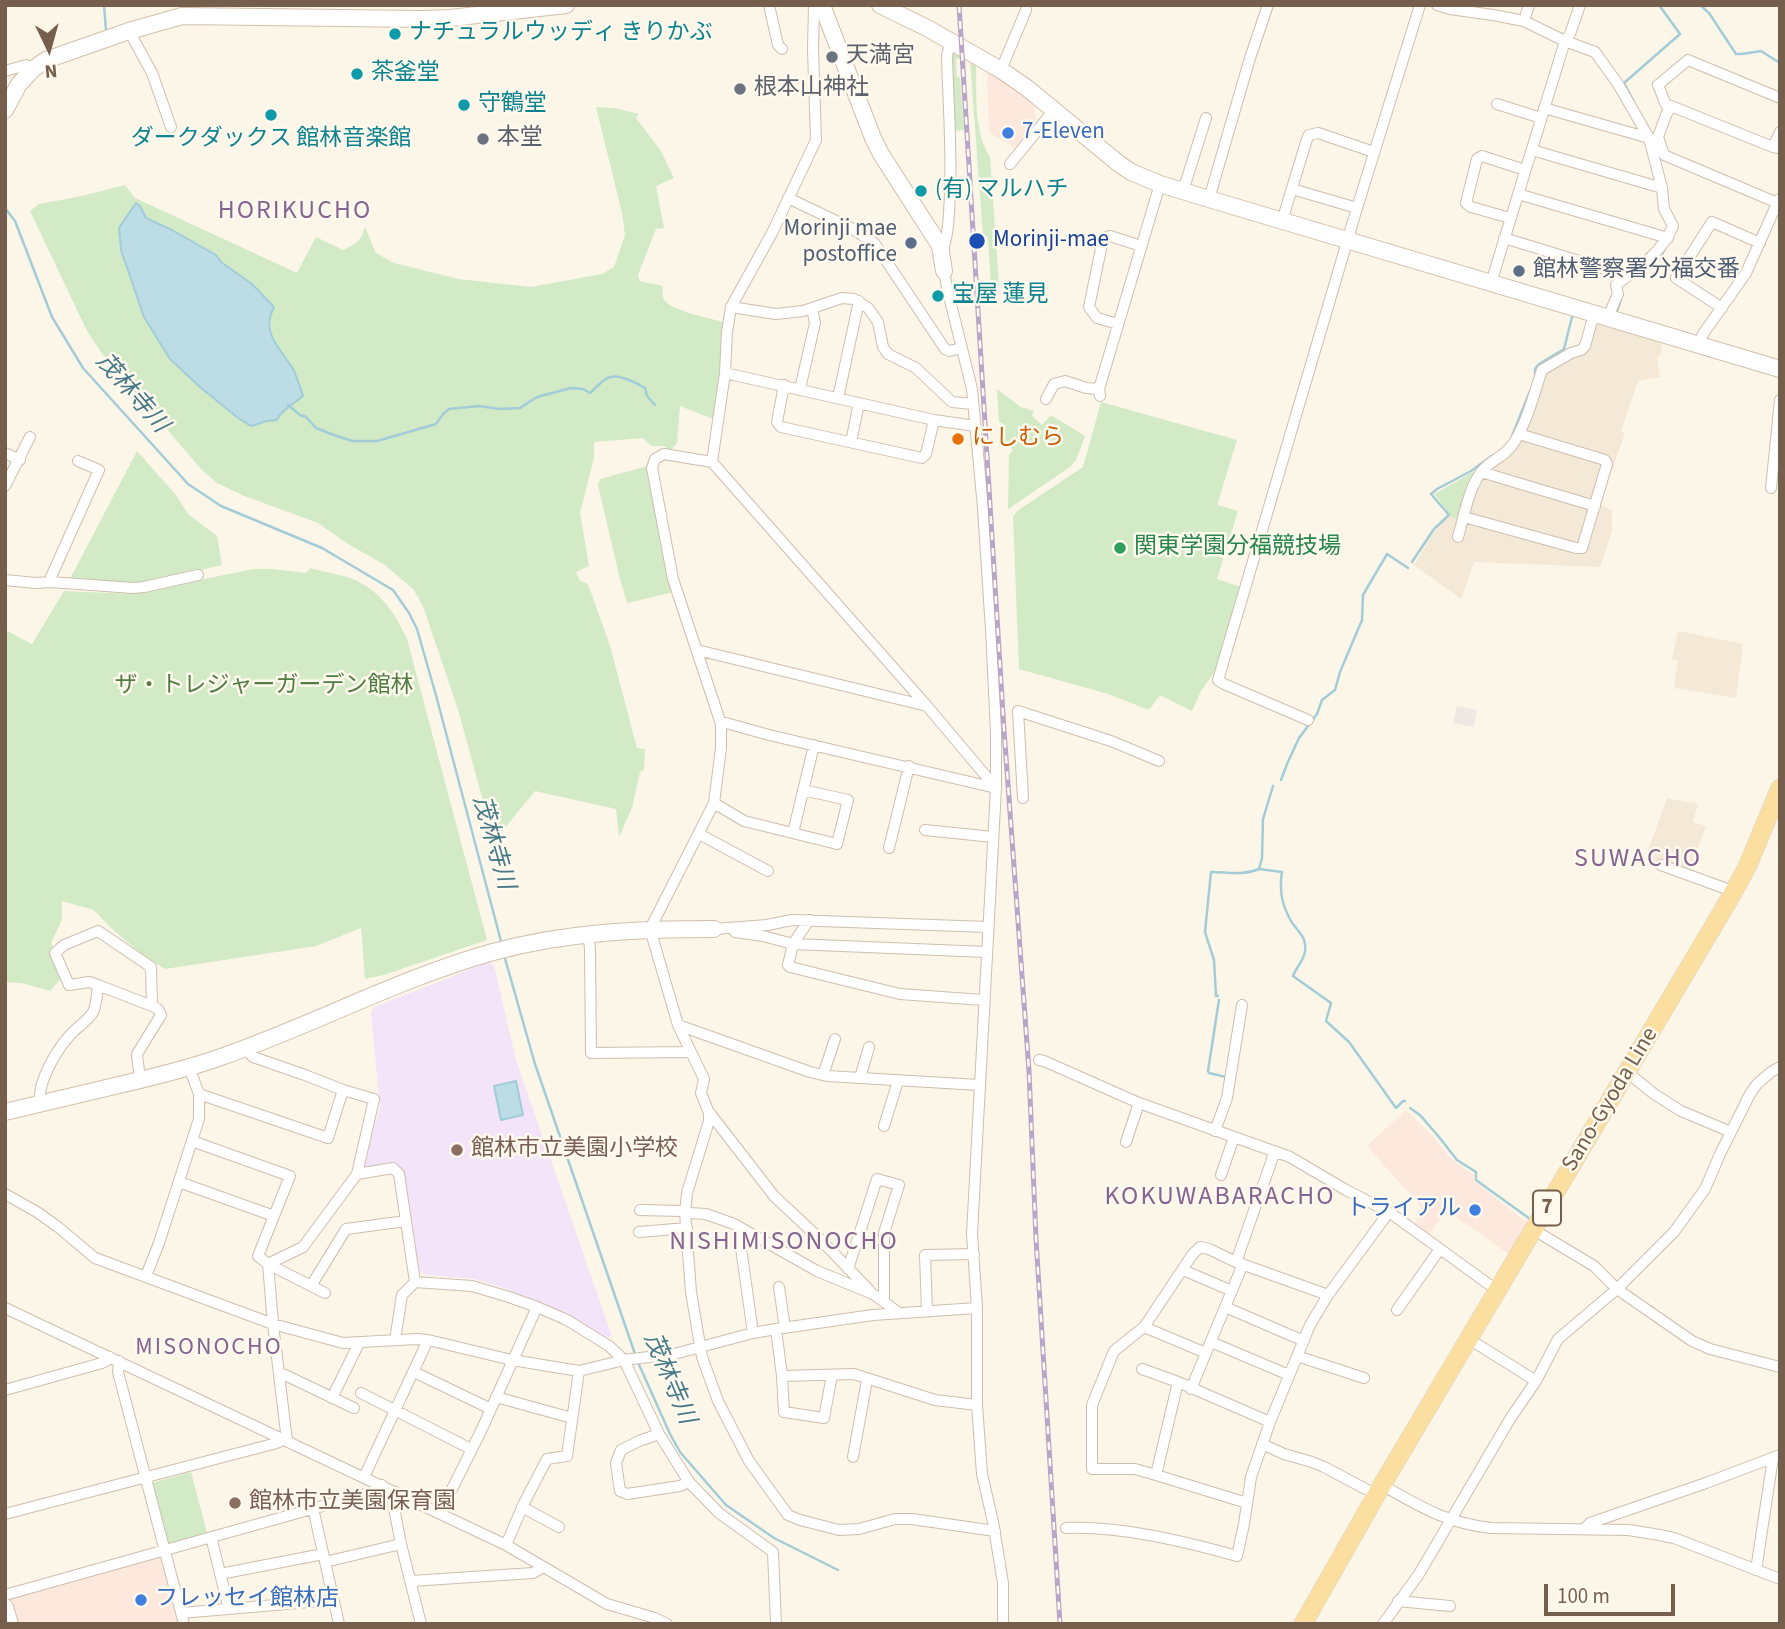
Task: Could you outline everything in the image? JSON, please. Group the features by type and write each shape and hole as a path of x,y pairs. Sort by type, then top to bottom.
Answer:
{"main road":[{"name":"Sano-Gyoda Line","path":"1303,1624 1733,893 1748,865 1780,788"}],"street":[{"path":"5,110 19,83 33,69 56,56 181,16 421,12 450,18 566,5"},
{"path":"769,5 778,45 782,49"},
{"path":"712,462 731,307 772,233 816,140 814,5"},
{"path":"822,5 873,138 940,246 947,288 970,376 991,630 996,731 996,788 972,1234 977,1308 977,1405 982,1474 1003,1583 1003,1624"},
{"path":"880,5 1001,70 1118,163 1143,178 1780,369"},
{"path":"1209,199 1268,5"},
{"path":"1308,720 1218,680 1357,208 1420,5"},
{"path":"1437,5 1479,9 1524,22 1595,52 1618,84 1649,138 1662,188 1664,209 1673,226 1656,253 1616,285 1618,294 1601,316 1585,346 1542,370 1519,434 1506,454 1485,468 1476,478 1458,537"},
{"path":"1524,22 1529,5"},
{"path":"1490,283 1565,41 1580,5"},
{"path":"1001,70 1026,10"},
{"path":"129,31 152,74 170,127"},
{"path":"942,253 947,235 950,189 947,55 951,41"},
{"path":"1780,98 1688,60 1658,85 1666,104 1777,148 1780,132"},
{"path":"5,71 26,65 33,69"},
{"path":"1497,104 1649,138"},
{"path":"1671,106 1658,137 1664,155 1779,201 1746,273 1698,345"},
{"path":"1010,164 1054,110"},
{"path":"1183,191 1206,118"},
{"path":"1282,221 1307,139 1313,133 1374,152"},
{"path":"1532,150 1662,188"},
{"path":"1510,218 1471,207 1466,203 1477,159 1482,156 1525,170"},
{"path":"1045,399 1054,384 1062,381 1099,392 1160,184"},
{"path":"1292,189 1357,208"},
{"path":"1518,194 1668,237"},
{"path":"788,198 853,229 875,244 945,349 949,351 962,348"},
{"path":"1722,308 1676,278 1712,222 1760,243"},
{"path":"1118,324 1097,318 1089,307 1103,239 1110,236 1141,246"},
{"path":"1504,238 1628,276"},
{"path":"731,307 775,314 803,312 842,298 854,299 868,308 878,322 883,347 888,354 916,368 952,402 973,404"},
{"path":"838,398 859,302"},
{"path":"800,389 815,323 812,308"},
{"path":"725,373 934,420 975,426"},
{"path":"784,386 777,422 781,426 851,442 922,458 926,454 934,420"},
{"path":"1771,488 1780,400"},
{"path":"851,442 859,403"},
{"path":"1464,517 1582,548 1608,464 1605,460 1519,434"},
{"path":"5,486 30,438"},
{"path":"5,453 20,460"},
{"path":"995,1531 912,1519 891,1519 859,1529 839,1530 788,1515 750,1461 724,1412 706,1368 691,1292 685,1212 687,1193 709,1121 709,1113 701,1093 704,1079 678,1025 650,929 714,803 721,748 720,724 673,579 652,468 655,459 664,454 712,462 996,788"},
{"path":"50,582 99,470 78,461"},
{"path":"1481,472 1595,506"},
{"path":"5,580 133,588 198,575"},
{"path":"697,650 927,706"},
{"path":"1023,798 1018,711 1111,741 1158,761"},
{"path":"720,724 726,723 996,788"},
{"path":"996,731 1019,729"},
{"path":"793,833 814,745"},
{"path":"888,848 909,766"},
{"path":"714,803 744,821 837,844 848,800 803,790"},
{"path":"925,830 993,837"},
{"path":"699,834 768,871"},
{"path":"1661,865 1733,893"},
{"path":"5,1112 189,1067 295,1029 401,984 512,947 588,934 650,929 714,929 767,925 783,920 988,928"},
{"path":"809,920 793,944 788,965 790,967 900,995 984,1000"},
{"path":"714,929 763,936 793,944 987,952"},
{"path":"140,1080 137,1054 161,1016 158,1009 89,982 69,985 55,953 64,945 98,931 151,967 152,1006"},
{"path":"588,934 591,1053 691,1052"},
{"path":"40,1104 40,1090 51,1063 61,1046 93,1011 98,985"},
{"path":"1215,1131 1227,1098 1242,1005"},
{"path":"678,1025 823,1075 979,1085"},
{"path":"823,1075 835,1040"},
{"path":"860,1078 869,1047"},
{"path":"245,1048 253,1057 374,1099 358,1174 303,1247 268,1264"},
{"path":"1039,1060 1139,1103 1307,1165 1390,1212 1498,1291"},
{"path":"146,1276 199,1119 199,1094 189,1067"},
{"path":"1383,1624 1419,1573 1510,1419 1536,1381 1558,1339 1617,1289 1674,1232 1705,1189 1750,1094 1771,1072 1780,1067"},
{"path":"1626,1072 1681,1111 1731,1132"},
{"path":"884,1126 898,1081"},
{"path":"199,1094 328,1138 343,1090"},
{"path":"1126,1142 1139,1103"},
{"path":"709,1113 774,1196 873,1294 899,1313"},
{"path":"1221,1175 1234,1136"},
{"path":"192,1141 290,1175 258,1256 268,1264 325,1293"},
{"path":"1191,1389 1232,1291 1275,1151"},
{"path":"358,1174 393,1168 399,1174 415,1282"},
{"path":"848,1269 877,1179 899,1185 884,1233 884,1302"},
{"path":"179,1182 274,1216"},
{"path":"5,1194 37,1212 96,1258 273,1324 343,1343 428,1340 512,1360 579,1371 627,1360 674,1354 753,1333 873,1315 977,1308"},
{"path":"640,1210 681,1210 706,1214 738,1227 817,1271 873,1294"},
{"path":"1066,1528 1106,1528 1201,1546 1237,1556 1251,1477 1270,1422 1310,1325 1328,1295 1390,1212"},
{"path":"311,1286 346,1229 406,1221"},
{"path":"738,1227 753,1333"},
{"path":"639,1232 687,1228"},
{"path":"1534,1230 1594,1266 1617,1289 1692,1341 1710,1349 1780,1367"},
{"path":"1247,1503 1135,1469 1092,1469 1092,1405 1114,1351 1144,1327 1200,1247 1328,1295"},
{"path":"1397,1310 1440,1249"},
{"path":"927,1311 925,1255 974,1254"},
{"path":"268,1264 284,1440"},
{"path":"1183,1269 1232,1291"},
{"path":"395,1340 402,1295 415,1282 472,1286 537,1307 609,1346 627,1360 659,1434 689,1482 726,1519 773,1552 776,1624"},
{"path":"779,1287 784,1412 824,1418 832,1375"},
{"path":"440,1513 537,1307"},
{"path":"1225,1307 1304,1341"},
{"path":"5,1308 506,1545 607,1604 667,1624"},
{"path":"1144,1327 1289,1375"},
{"path":"1469,1339 1536,1381"},
{"path":"364,1477 428,1340"},
{"path":"332,1398 359,1343"},
{"path":"1297,1356 1364,1378"},
{"path":"5,1390 114,1359"},
{"path":"114,1359 183,1618 229,1609 333,1600"},
{"path":"1142,1369 1270,1422"},
{"path":"506,1545 547,1459 567,1456 579,1371"},
{"path":"414,1372 493,1403 572,1419"},
{"path":"279,1374 354,1408"},
{"path":"782,1376 854,1374 936,1400 977,1405"},
{"path":"853,1457 867,1380"},
{"path":"1156,1475 1178,1382"},
{"path":"361,1393 471,1449"},
{"path":"659,1434 621,1450 616,1463 620,1491 627,1494 680,1486 689,1482"},
{"path":"5,1514 284,1440"},
{"path":"1262,1444 1469,1525 1491,1528 1628,1530 1674,1538 1780,1579"},
{"path":"1584,1529 1590,1523 1776,1457 1756,1570"},
{"path":"5,1595 376,1491 382,1485"},
{"path":"396,1492 393,1503 421,1624"},
{"path":"523,1507 559,1527"},
{"path":"313,1508 339,1624"},
{"path":"211,1537 229,1609"},
{"path":"220,1574 401,1544"},
{"path":"411,1581 533,1573 542,1567"},
{"path":"1398,1601 1450,1606"},
{"path":"5,1607 10,1624"}],"shaded area":[{"path":"987,70 1034,102 1036,122 1015,148 989,132"},
{"path":"1599,324 1661,343 1662,352 1657,359 1660,377 1638,381 1621,431 1625,433 1600,505 1612,510 1612,531 1600,567 1474,562 1461,599 1414,565 1434,532 1450,515 1436,493 1473,472 1481,463 1503,452 1512,441 1547,370 1589,348 1594,329"},
{"path":"1678,631 1743,644 1736,698 1674,688 1678,660 1672,659"},
{"path":"1457,706 1477,710 1474,727 1453,723"},
{"path":"1667,798 1698,804 1693,822 1706,826 1689,871 1645,859"},
{"name":"館林市立美園小学校","path":"489,962 494,965 516,1060 612,1336 604,1337 566,1313 501,1287 475,1279 426,1275 418,1270 404,1173 396,1163 361,1169 380,1108 371,1012 374,1007"},
{"path":"1406,1110 1432,1135 1451,1159 1474,1175 1474,1181 1530,1225 1511,1256 1447,1209 1428,1236 1412,1226 1424,1210 1367,1146"},
{"path":"158,1556 178,1624 19,1624 11,1599 13,1596"}],"green space":[{"path":"957,51 961,53 961,58 956,59 964,130 955,131 952,54"},
{"path":"970,59 976,62 978,123 990,157 999,286 991,287 988,237 983,237"},
{"path":"596,107 639,114 636,118 661,151 674,178 656,186 664,228 656,229 638,275 640,281 663,286 664,299 670,305 726,323 713,419 680,406 677,443 670,452 665,446 651,446 643,438 594,442 594,458 580,513 589,566 576,572 580,581 588,584 610,646 637,748 645,749 644,770 640,772 632,808 619,837 616,809 535,791 494,841 459,713 423,606 413,589 385,565 318,523 242,495 217,483 202,470 103,355 87,331 30,211 39,204 125,185 135,198 297,273 316,237 343,250 357,242 365,227 376,253 394,263 458,279 531,287 602,274 614,267 625,235","holes":["136,204 146,218 199,244 252,284 274,307 270,319 273,341 293,370 292,406 279,414 277,420 251,426 201,387 170,358 144,317 129,214"]},
{"path":"997,389 1021,407 1034,411 1032,416 1042,425 1051,415 1085,436 1076,460 1070,467 1008,509 1009,455 1013,450 1005,440 1003,424 999,422"},
{"name":"関東学園分福競技場","path":"1101,402 1237,440 1217,505 1238,511 1217,579 1241,587 1220,659 1192,711 1160,695 1149,710 1108,694 1019,669 1013,517 1017,511 1083,467"},
{"path":"137,451 176,495 188,514 217,536 222,565 132,584 70,579"},
{"path":"648,466 674,592 627,603 598,485 600,479"},
{"path":"1473,472 1459,519 1452,517 1435,495"},
{"name":"ザ・トレジャーガーデン館林","path":"310,568 348,577 363,584 386,603 407,639 487,940 365,979 361,928 316,946 165,969 139,952 94,910 62,901 62,920 51,943 66,973 50,991 22,983 5,982 5,630 32,644 64,591 132,594 253,569 306,573"},
{"path":"191,1472 207,1533 168,1544 152,1483"}],"water":[{"path":"136,203 146,218 216,255 221,262 252,284 274,307 270,316 271,333 293,369 303,396 284,410 277,420 251,426 200,387 170,359 144,317 121,250 119,228"},
{"path":"516,1081 523,1115 501,1120 494,1086"}],"waterway":[{"path":"104,5 106,30"},
{"path":"1633,100 1624,83 1680,34 1659,5"},
{"path":"1700,5 1709,13 1736,54 1761,51 1780,63"},
{"name":"茂林寺川","path":"5,208 15,221 52,317 83,368 188,484 221,506 322,548 393,590 409,613 417,629 437,699 502,945"},
{"path":"1644,270 1660,258 1666,247"},
{"path":"1616,313 1621,300"},
{"path":"1535,374 1539,364 1564,349 1572,317"},
{"path":"288,405 306,417 316,428 352,441 377,441 436,424 449,409 479,406 520,408 537,397 571,388 590,393 614,376 645,388 647,396 655,405"},
{"path":"1512,436 1530,391"},
{"path":"1412,562 1434,529 1449,515 1431,494 1493,455"},
{"path":"1281,780 1299,738 1317,714 1322,700 1335,690 1362,620 1363,595 1387,554 1408,568"},
{"path":"1218,996 1214,960 1205,932 1211,872 1241,873 1259,869 1262,858 1263,819 1273,786"},
{"path":"1259,869 1282,872 1283,903 1305,942 1304,955 1293,976 1331,1003 1326,1021 1349,1042 1396,1108 1405,1101"},
{"name":"茂林寺川","path":"504,955 535,1064 635,1354"},
{"path":"1219,1000 1208,1071 1226,1077"},
{"path":"1410,1108 1420,1115 1457,1160 1476,1172 1476,1180 1530,1219"},
{"name":"茂林寺川","path":"637,1360 680,1452 726,1505 774,1538 838,1570"}],"railway":[{"path":"959,5 1004,730 1029,1071 1036,1239 1060,1624"}],"place":[{"name":"ナチュラルウッディ きりかぶ","path":"395,34"},
{"name":"天満宮","path":"832,57"},
{"name":"茶釜堂","path":"357,74"},
{"name":"根本山神社","path":"740,89"},
{"name":"守鶴堂","path":"464,105"},
{"name":"ダークダックス 館林音楽館","path":"271,115"},
{"name":"7-Eleven","path":"1008,133"},
{"name":"本堂","path":"483,139"},
{"name":"(有) マルハチ","path":"921,191"},
{"name":"Morinji-mae","path":"977,241"},
{"name":"Morinji mae postoffice","path":"911,243"},
{"name":"館林警察署分福交番","path":"1519,271"},
{"name":"宝屋 蓮見","path":"938,296"},
{"name":"にしむら","path":"958,439"},
{"name":"関東学園分福競技場","path":"1120,548"},
{"name":"館林市立美園小学校","path":"457,1150"},
{"name":"トライアル","path":"1475,1210"},
{"name":"館林市立美園保育園","path":"235,1503"},
{"name":"フレッセイ館林店","path":"141,1600"}],"district":[{"name":"HORIKUCHO","path":"295,212"},
{"name":"SUWACHO","path":"1638,860"},
{"name":"KOKUWABARACHO","path":"1220,1198"},
{"name":"NISHIMISONOCHO","path":"784,1243"},
{"name":"MISONOCHO","path":"209,1349"}]}
